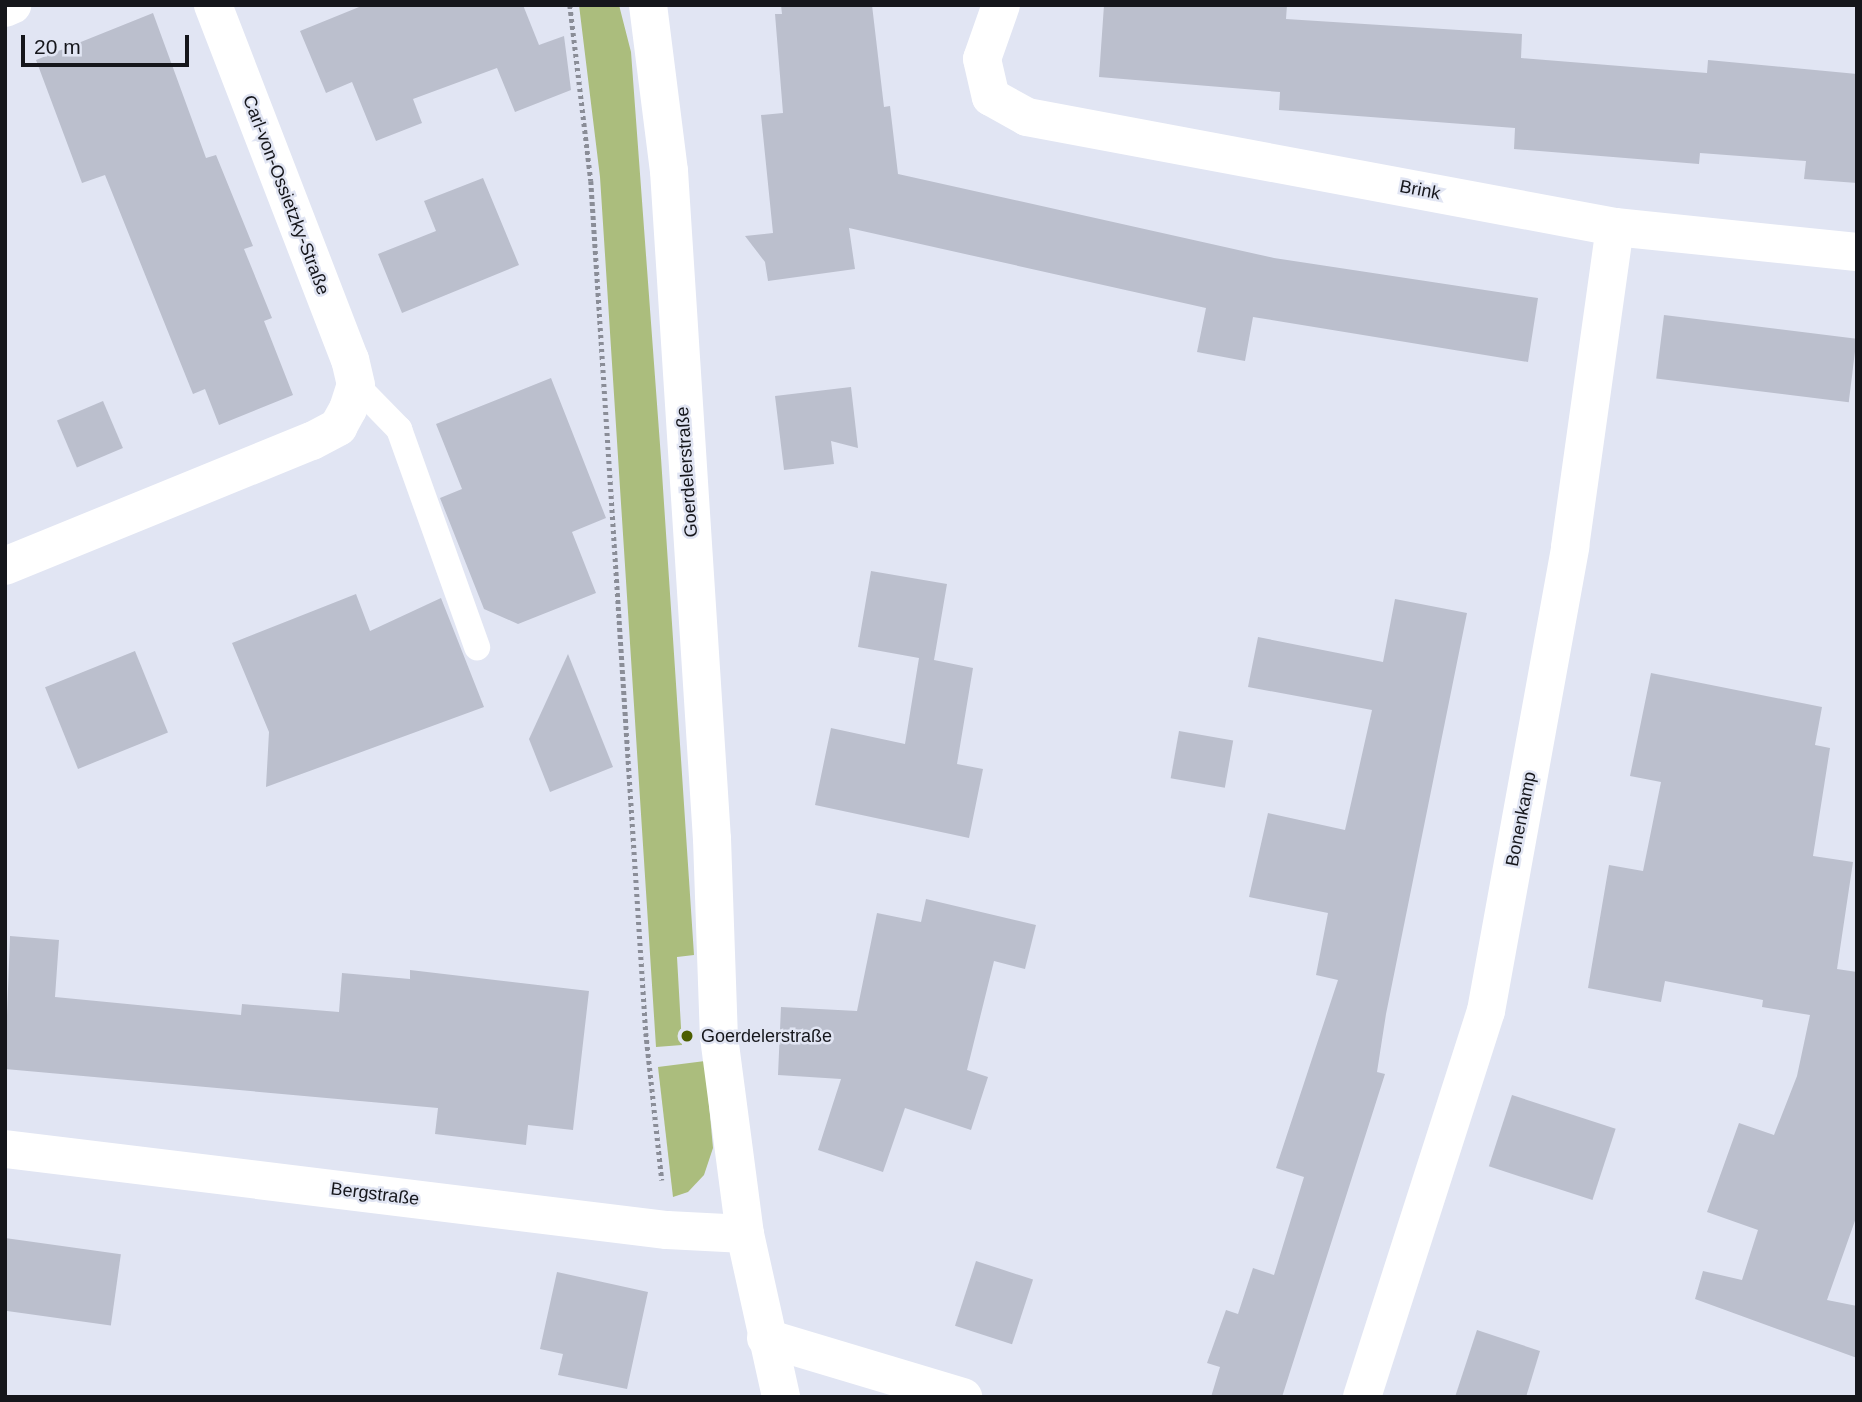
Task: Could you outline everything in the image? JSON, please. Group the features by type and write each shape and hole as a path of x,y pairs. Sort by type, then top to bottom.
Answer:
{"street":[{"path":"5,8 12,5"},
{"name":"Carl-von-Ossietzky-Straße","path":"213,5 350,360 356,385"},
{"name":"Goerdelerstraße","path":"648,5 669,171 712,839 719,1037 745,1234 781,1397"},
{"name":"Brink","path":"1001,5 982,59 991,97 1027,117 1615,227 1857,252"},
{"name":"Bonenkamp","path":"1362,1397 1486,1011 1570,547 1615,227"},
{"path":"5,566 312,441 338,427 356,385"},
{"name":"Bergstraße","path":"5,1149 667,1230 745,1234"},
{"path":"766,1338 964,1397"}],"lane":[{"name":"Carl-von-Ossietzky-Straße","path":"356,385 399,429 477,647"}],"path":[{"path":"570,5 591,181 646,1033 667,1230"}],"green space":[{"path":"579,5 619,5 631,52 694,955 677,957 682,1045 656,1047 600,177"},
{"path":"705,1061 713,1148 704,1175 688,1192 673,1197 658,1067"}],"building":[{"path":"364,5 523,5 539,45 564,36 571,90 515,112 497,68 413,99 422,123 376,141 352,82 326,93 300,31"},
{"path":"781,5 872,5 884,107 890,106 898,174 1274,258 1538,298 1528,362 1253,317 1245,361 1197,352 1206,308 849,228 855,269 768,281 765,262 745,236 773,233 761,115 783,113 775,14 782,14"},
{"path":"1104,5 1287,5 1286,19 1522,34 1521,58 1707,73 1708,60 1857,74 1857,183 1804,179 1806,161 1700,153 1699,164 1514,149 1515,128 1279,110 1280,92 1099,77"},
{"path":"153,13 206,158 216,155 253,246 244,249 272,318 264,321 293,395 219,425 205,389 193,394 105,175 82,183 36,60"},
{"path":"483,178 519,265 402,313 378,254 436,231 424,201"},
{"path":"1664,315 1857,339 1849,402 1656,379"},
{"path":"551,378 606,518 572,532 596,593 518,624 484,609 440,498 462,489 436,424"},
{"path":"851,387 858,448 831,441 834,464 784,470 775,396"},
{"path":"103,401 123,448 77,467 57,421"},
{"path":"871,571 947,584 934,660 973,668 957,764 983,769 969,838 815,805 831,728 905,744 919,658 858,647"},
{"path":"356,594 370,631 441,598 484,707 266,787 269,732 232,643"},
{"path":"1395,599 1467,613 1386,1014 1377,1072 1385,1074 1282,1397 1211,1397 1220,1367 1207,1363 1226,1310 1238,1314 1253,1268 1274,1275 1304,1177 1276,1168 1338,980 1316,975 1328,913 1249,897 1268,813 1345,830 1372,710 1248,687 1258,637 1383,662"},
{"path":"135,651 168,733 78,769 45,687"},
{"path":"568,654 613,767 550,792 529,739"},
{"path":"1651,673 1822,707 1815,745 1830,748 1813,856 1853,862 1837,969 1857,972 1857,1215 1827,1300 1857,1306 1857,1358 1695,1299 1703,1271 1742,1280 1758,1230 1707,1212 1739,1123 1774,1135 1797,1076 1810,1015 1762,1007 1763,1000 1665,981 1661,1002 1588,988 1609,865 1643,871 1661,782 1630,776"},
{"path":"1179,731 1233,741 1225,788 1171,778"},
{"path":"926,899 1036,925 1025,969 994,961 967,1070 988,1077 971,1130 905,1108 883,1172 818,1150 841,1079 778,1075 781,1007 857,1011 877,913 921,922"},
{"path":"10,936 59,940 55,997 241,1015 242,1004 339,1012 342,973 410,979 410,970 589,991 573,1130 528,1125 526,1145 435,1134 438,1108 5,1069"},
{"path":"1512,1095 1616,1129 1592,1200 1489,1166"},
{"path":"5,1238 121,1254 111,1326 5,1311"},
{"path":"976,1261 1033,1280 1012,1344 955,1326"},
{"path":"557,1272 648,1292 627,1389 558,1375 563,1354 540,1349"},
{"path":"1477,1330 1540,1351 1526,1397 1455,1397"}],"place":[{"name":"Goerdelerstraße","path":"687,1036"}]}
